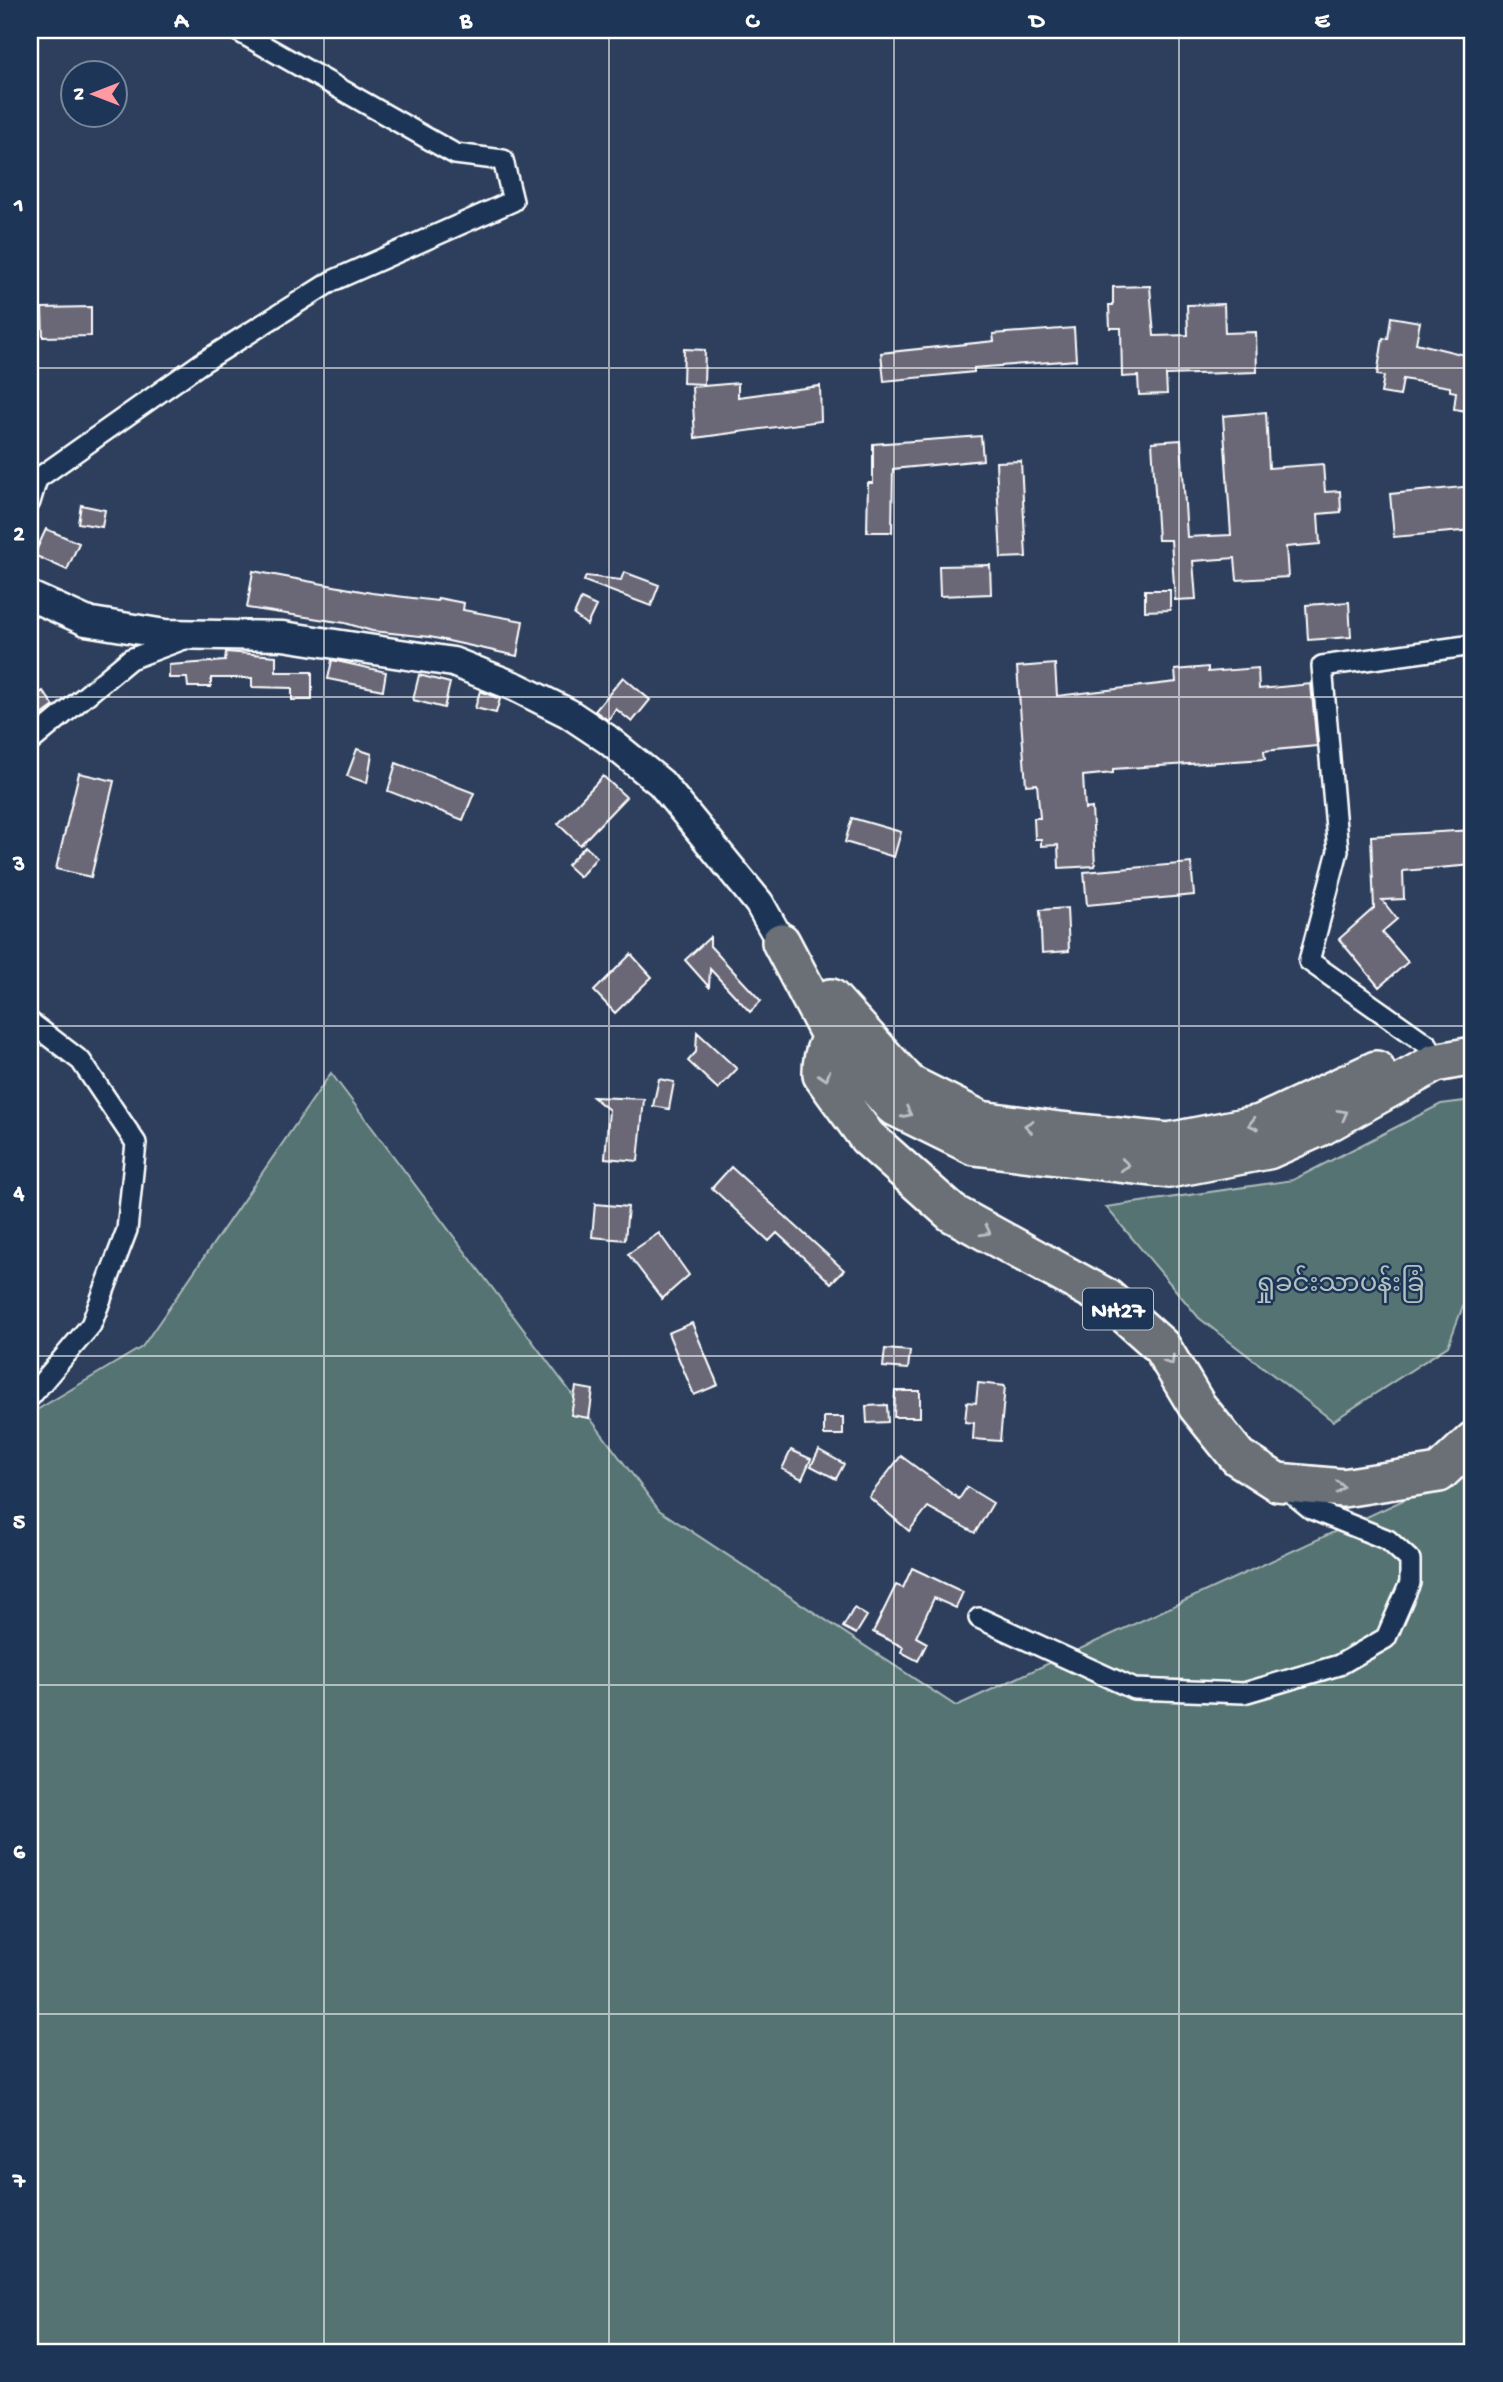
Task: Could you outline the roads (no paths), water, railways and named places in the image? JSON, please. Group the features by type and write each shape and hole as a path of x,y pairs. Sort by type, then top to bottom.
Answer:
{"highway":[{"path":"781,942 893,1106 974,1146 1169,1169 1268,1150 1322,1126 1435,1063 1473,1056"},
{"path":"838,1026 909,1084 981,1120 1168,1142 1260,1124 1428,1045 1473,1030"},
{"name":"NH27","path":"838,1026 821,1063 822,1075 867,1137 952,1213 1107,1298 1160,1346 1197,1406 1238,1457 1278,1482 1343,1488 1439,1473 1473,1441"}],"main road":[{"path":"30,596 86,621 191,636 283,636 453,663 516,687 558,708 607,739 661,783 760,903 781,942"}],"street":[{"path":"30,502 37,479 200,364 321,288 513,201 503,160 454,154 236,30"},
{"path":"30,742 130,659 191,636"},
{"path":"1428,1045 1309,961 1338,851 1322,666 1473,645"},
{"path":"30,1023 81,1061 136,1143 127,1230 91,1325 30,1397"},
{"path":"979,1618 1134,1689 1244,1693 1339,1665 1387,1639 1410,1583 1410,1560 1388,1540 1311,1509 1278,1482"}],"park label":[{"name":"ရှုခင်းသာပန်းခြံ","path":"1340,1282"}]}
